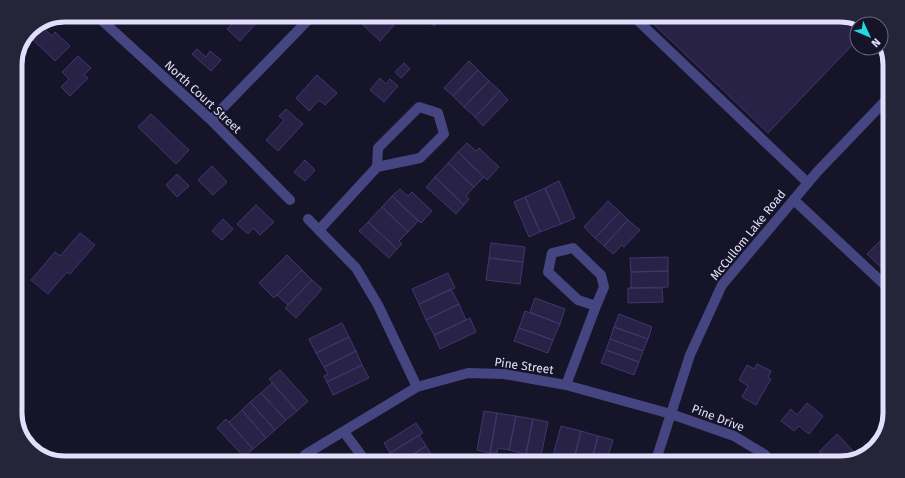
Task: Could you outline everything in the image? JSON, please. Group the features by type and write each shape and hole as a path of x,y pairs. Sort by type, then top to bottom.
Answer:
{"street":[{"name":"North Court Street","path":"104,22 211,120 290,200"},
{"path":"211,120 306,22"},
{"path":"639,22 808,183"},
{"name":"McCullom Lake Road","path":"657,456 690,355 722,285 808,183 883,103"},
{"path":"319,230 377,167 420,158 444,134 438,113 419,107 378,148 377,167"},
{"path":"794,200 883,283"},
{"path":"308,219 356,268 378,305 416,387"},
{"path":"566,385 604,287 601,275 572,248 552,253 548,272 578,300 596,306"},
{"name":"Pine Street","path":"304,456 416,387 468,374 504,374 566,385 671,414"},
{"name":"Pine Drive","path":"671,414 734,436 766,456"},
{"path":"344,432 362,456"}],"building":[{"path":"234,22 257,22 240,41 227,29"},
{"path":"360,22 391,22 394,25 380,41"},
{"path":"430,22 438,22 434,26"},
{"path":"651,22 845,22 849,23 849,48 768,133"},
{"path":"43,28 52,36 55,32 70,46 55,61 32,38"},
{"path":"197,49 206,57 210,51 221,60 211,71 192,54"},
{"path":"78,56 91,68 84,75 88,78 70,96 61,87 69,79 62,72"},
{"path":"469,61 478,70 453,96 444,88"},
{"path":"404,63 410,69 401,78 395,72"},
{"path":"478,70 489,81 464,107 453,96"},
{"path":"317,75 337,93 325,105 319,100 309,111 296,98"},
{"path":"380,78 386,84 390,79 398,86 384,102 370,90"},
{"path":"489,81 500,91 475,117 464,107"},
{"path":"500,91 508,100 483,126 475,117"},
{"path":"286,109 303,124 278,151 266,140 284,120 279,116"},
{"path":"151,114 189,150 176,164 138,127"},
{"path":"467,143 476,151 479,148 499,167 487,180 458,152"},
{"path":"458,152 484,177 474,187 448,163"},
{"path":"305,160 315,170 305,181 294,172"},
{"path":"448,163 474,187 466,196 469,199 464,205 435,177"},
{"path":"212,166 227,182 213,195 198,180"},
{"path":"177,174 189,186 177,197 166,185"},
{"path":"435,177 464,205 456,214 426,187"},
{"path":"559,181 575,218 561,224 545,188"},
{"path":"545,188 561,224 540,232 525,197"},
{"path":"400,189 408,196 412,192 432,211 421,223 392,196"},
{"path":"392,196 418,221 408,232 382,207"},
{"path":"525,197 540,232 529,237 514,202"},
{"path":"608,201 620,212 595,238 584,227"},
{"path":"256,205 274,222 260,235 253,228 248,234 237,224"},
{"path":"382,207 408,232 399,241 402,244 397,249 368,222"},
{"path":"620,212 628,220 604,246 595,238"},
{"path":"223,219 233,229 222,240 212,231"},
{"path":"628,220 640,230 624,247 622,245 613,254 604,246"},
{"path":"368,222 397,249 389,258 359,231"},
{"path":"80,233 95,245 70,274 67,272 48,294 31,280 55,252 60,256"},
{"path":"883,238 883,269 867,254"},
{"path":"491,243 525,247 523,262 489,258"},
{"path":"287,255 302,270 274,298 259,283"},
{"path":"668,257 668,271 631,272 630,258"},
{"path":"489,258 523,262 520,284 486,280"},
{"path":"302,270 312,280 288,305 277,295"},
{"path":"668,271 668,287 631,288 631,272"},
{"path":"448,273 455,288 419,304 412,289"},
{"path":"312,280 322,289 296,318 285,308"},
{"path":"628,288 662,288 663,302 628,303"},
{"path":"451,289 459,304 426,320 419,304"},
{"path":"535,298 565,309 560,324 530,312"},
{"path":"459,304 466,320 434,335 426,320"},
{"path":"525,311 560,324 553,340 519,328"},
{"path":"619,314 652,327 648,339 614,327"},
{"path":"470,318 476,332 440,349 434,335"},
{"path":"342,323 349,337 316,353 309,339"},
{"path":"614,327 648,339 643,351 610,339"},
{"path":"519,328 553,340 548,353 514,341"},
{"path":"349,337 356,351 324,367 316,353"},
{"path":"610,339 643,351 639,362 606,350"},
{"path":"606,350 639,362 634,375 601,363"},
{"path":"356,351 362,365 327,382 324,376 328,374 324,367"},
{"path":"757,364 771,371 768,377 771,379 756,405 742,397 748,386 739,380 747,365 754,369"},
{"path":"362,365 369,378 333,395 327,382"},
{"path":"280,370 308,401 297,411 269,379"},
{"path":"272,383 297,411 286,420 261,393"},
{"path":"261,393 286,420 275,430 250,402"},
{"path":"250,402 275,430 266,438 242,410"},
{"path":"807,403 823,416 809,434 799,426 794,431 781,421 791,409 797,415"},
{"path":"242,410 266,438 253,449 229,422"},
{"path":"484,411 497,413 490,453 477,450"},
{"path":"497,413 516,416 509,450 498,448 497,453 490,453"},
{"path":"516,416 533,419 526,454 509,450"},
{"path":"226,419 253,449 243,456 217,428"},
{"path":"533,419 548,422 541,456 526,456"},
{"path":"416,423 423,433 390,453 384,443"},
{"path":"561,426 581,431 575,456 553,456"},
{"path":"581,431 598,436 593,456 575,456"},
{"path":"837,434 855,453 845,456 823,456 819,452"},
{"path":"419,435 426,446 411,456 392,456 390,453"},
{"path":"598,436 613,440 608,456 593,456"},
{"path":"426,446 432,456 411,456"}]}
